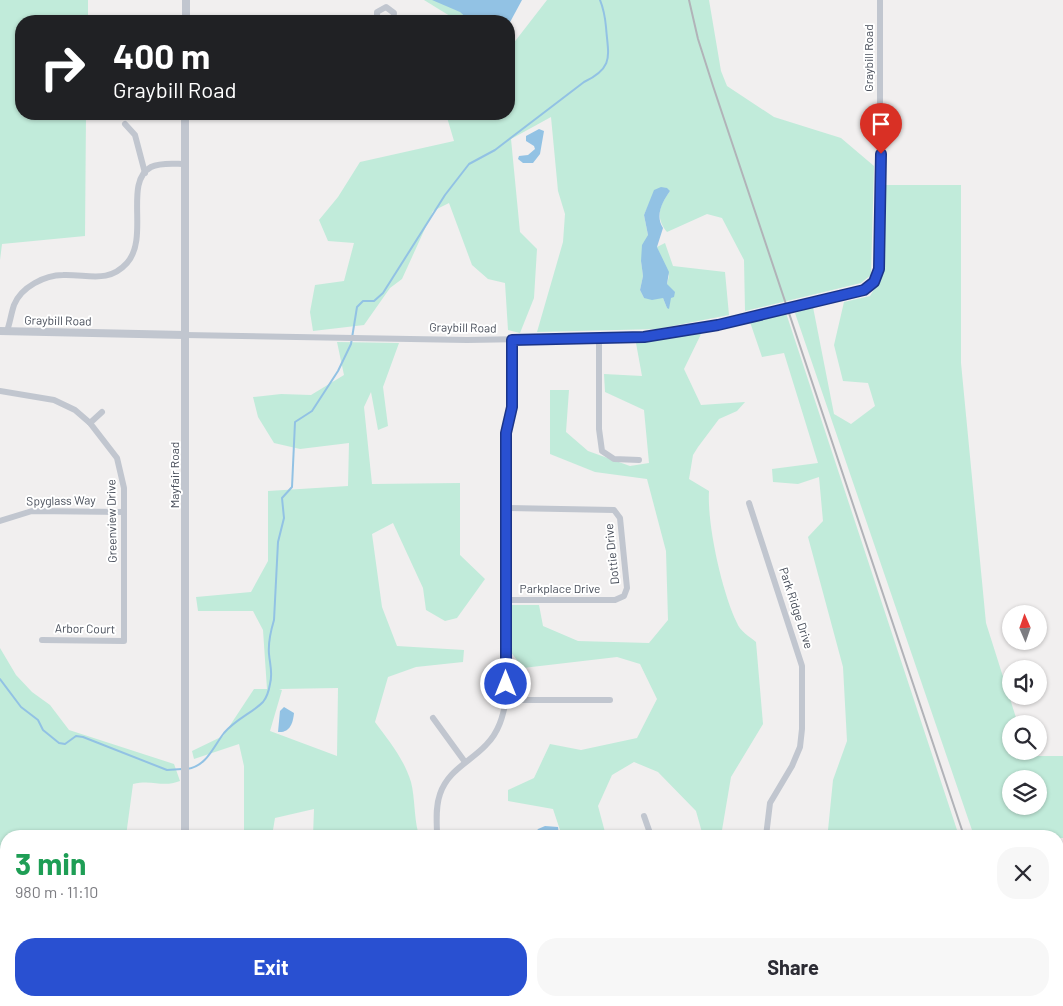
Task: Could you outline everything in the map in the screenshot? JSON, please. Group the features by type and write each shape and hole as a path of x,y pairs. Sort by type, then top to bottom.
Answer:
{"street":[{"path":"186,0 186,15"},
{"name":"Graybill Road","path":"4,331 512,340 644,337 718,325 864,290 874,282 879,269 880,257 880,0"},
{"path":"377,15 377,12 386,7 394,13 394,15"},
{"name":"Mayfair Road","path":"185,120 185,830"},
{"path":"124,124 135,135 145,173"},
{"path":"4,331 15,304 28,286 48,278 63,275 92,278 109,276 128,262 137,245 139,234 136,198 145,173 151,168 164,164 185,164"},
{"path":"599,337 599,429 602,450 614,459 639,460"},
{"path":"437,830 437,811 440,794 450,776 493,736 502,717 506,700 506,433 512,407 512,340"},
{"name":"Greenview Drive","path":"0,390 54,400 74,410 90,423 112,450 120,467 124,488 124,607"},
{"path":"90,423 102,412"},
{"name":"Park Ridge Drive","path":"749,503 802,666 802,730 800,746 792,766 770,803 767,830"},
{"name":"Dottie Drive","path":"506,508 605,508 614,510 619,516 627,588 624,596 615,600"},
{"name":"Spyglass Way","path":"0,521 32,512 124,512"},
{"name":"Parkplace Drive","path":"505,600 615,600"},
{"name":"Arbor Court","path":"42,640 124,641 124,607"},
{"path":"506,700 610,700"},
{"path":"433,718 465,762"},
{"path":"644,816 649,830"}],"green space":[{"path":"0,0 88,0 88,15 15,15 15,120 86,120 85,236 2,244 0,260"},
{"path":"424,0 507,0 493,15 448,15"},
{"path":"547,0 709,0 721,71 727,86 774,117 841,138 874,166 871,275 861,283 745,311 744,260 722,218 707,214 667,232 663,227 660,212 663,202 670,191 654,193 644,215 648,235 641,261 643,276 640,290 644,298 663,298 667,308 670,303 667,284 669,276 657,247 665,243 673,266 725,272 729,315 657,329 537,332 563,242 565,214 558,191 551,117 511,139 520,232 537,249 534,298 520,333 508,330 505,283 488,279 472,265 449,203 433,211 402,279 390,288 364,325 313,331 310,312 315,285 344,281 354,243 328,241 319,220 338,197 360,162 454,141 448,120 515,120 515,41"},
{"path":"886,185 961,185 961,363 986,623 1002,674 1002,705 1012,705 1015,715 1002,715 1002,760 1047,760 1047,756 1063,756 1063,830 972,830 795,313 813,307 834,414 851,424 875,406 868,383 843,381 834,345 844,302 870,296 884,273"},
{"path":"786,313 957,830 828,830 833,780 847,741 843,667 808,537 823,521 819,477 798,484 773,482 772,469 818,463 784,353 762,357 750,322"},
{"path":"702,332 684,369 701,405 745,402 737,411 719,419 698,447 693,455 689,479 709,491 710,522 726,594 738,626 756,642 763,724 731,777 722,830 701,830 696,811 658,772 634,762 612,775 598,806 604,830 560,830 553,809 508,801 508,790 534,778 550,744 581,750 637,738 657,699 640,664 617,657 523,668 510,651 511,605 539,605 543,626 578,641 649,643 668,620 666,551 647,479 595,472 550,454 550,390 569,390 566,432 588,451 630,466 649,463 644,410 605,392 604,374 642,376 636,343"},
{"path":"337,342 399,343 383,387 388,426 378,430 371,392 364,407 372,484 460,483 460,555 485,579 457,618 445,621 426,610 423,588 393,523 372,534 382,607 397,646 464,650 463,662 416,667 388,677 375,722 396,751 408,774 411,782 418,830 313,830 314,809 275,818 273,830 244,830 244,766 239,744 194,759 192,751 223,736 254,689 267,689 263,630 253,611 198,611 196,597 251,592 268,561 268,491 348,486 349,443 300,449 274,443 258,417 253,397 281,394 311,395 344,375","holes":["338,688 337,756 270,731 282,690 279,689"]},
{"path":"0,648 16,675 32,692 50,705 69,730 174,764 180,781 168,784 146,782 133,784 127,830 0,830"}],"water":[{"path":"432,0 522,0 514,15 463,15"},
{"path":"539,129 544,131 540,154 533,163 523,163 518,159 519,156 528,155 535,149 534,146 526,141 526,136"},
{"path":"661,187 667,188 670,191 660,209 660,219 663,228 657,247 669,272 667,284 675,292 674,297 671,298 669,309 663,298 652,300 644,298 640,290 643,276 641,261 642,245 648,235 644,215 654,190"},
{"path":"284,707 294,713 293,720 288,729 278,732 280,711"},
{"path":"545,826 558,827 558,830 537,830"}],"waterway":[{"path":"187,769 205,760 224,733 254,710 266,698 271,676 269,645 274,620 278,542 284,518 282,498 292,487 295,422 312,411 338,371 351,344 357,307 363,301 374,301 383,293 445,195 469,164 495,150 601,71 607,59 608,45 605,16 600,0"},
{"path":"0,679 21,707 38,720 43,730 59,743 65,744 76,736 83,737 167,770 182,769"}],"railway":[{"path":"689,0 698,39 713,86 962,830"}],"route":[{"path":"506,684 506,433 512,407 512,340 644,337 718,325 864,290 874,282 879,269 881,154"}]}
